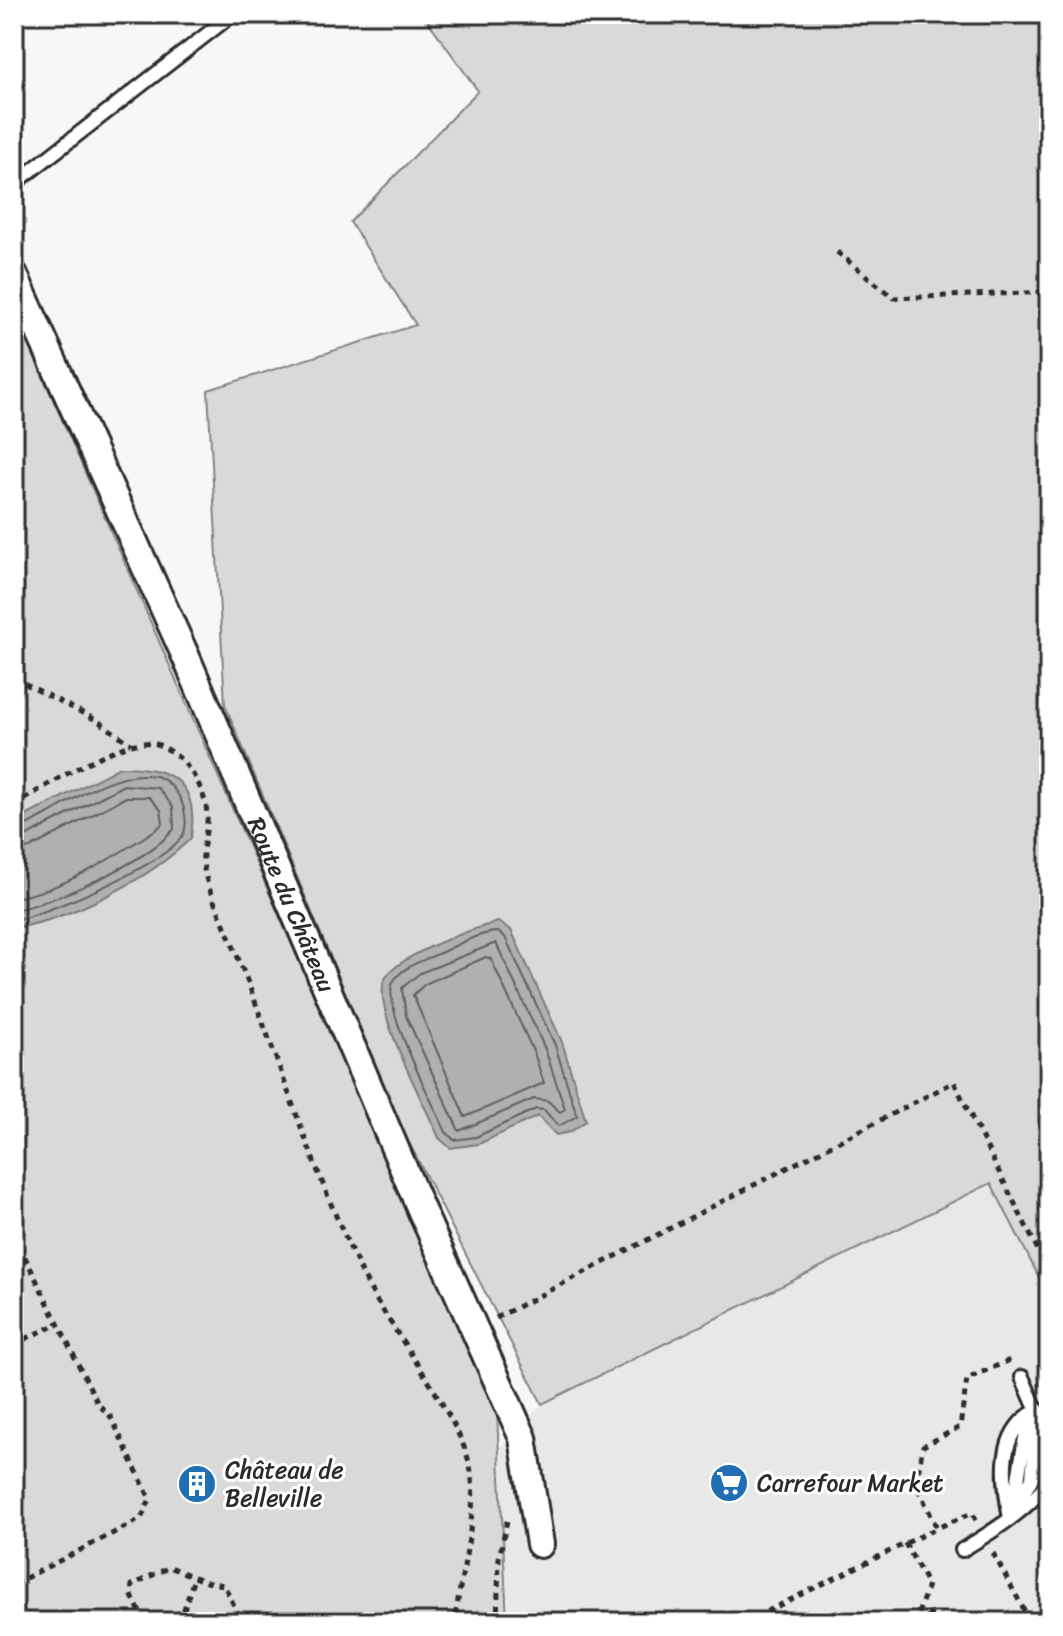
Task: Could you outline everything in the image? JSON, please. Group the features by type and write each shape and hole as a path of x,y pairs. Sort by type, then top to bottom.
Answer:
{"street":[{"name":"Route du Château","path":"14,275 186,657 523,1438 540,1544"}],"lane":[{"path":"14,184 233,14"},
{"path":"1022,1377 1049,1438"},
{"path":"1010,1519 1004,1472 1012,1429 1022,1417 1038,1410"},
{"path":"1010,1519 1032,1478 1038,1410"},
{"path":"962,1550 1010,1519 1037,1495 1049,1475"}],"path":[{"path":"837,252 894,298 1049,292"},
{"path":"14,678 98,721 132,745"},
{"path":"14,805 132,745 156,744 184,762 203,791 207,815 203,838 207,886 247,975 304,1136 367,1284 442,1406 468,1458 471,1473 470,1526 455,1622"},
{"path":"475,1329 954,1082 1049,1272"},
{"path":"14,1235 98,1404 111,1417 150,1499 141,1519 14,1584"},
{"path":"14,1344 58,1324"},
{"path":"937,1528 916,1484 923,1446 960,1427 967,1379 1013,1358"},
{"path":"497,1622 499,1558 508,1513"},
{"path":"745,1622 972,1513 1029,1619 1041,1618"},
{"path":"905,1543 928,1585 919,1611 939,1618 938,1622"},
{"path":"145,1622 131,1594 132,1585 170,1567 194,1578 224,1585 242,1622"},
{"path":"180,1622 194,1578"}],"shaded area":[{"path":"423,14 1049,14 1049,1297 991,1183 542,1404 405,1135 225,705 208,390 416,325 350,222 478,91"},
{"path":"14,310 497,1413 507,1622 14,1622 14,928 65,914 142,874 60,799 14,822"},
{"path":"992,1182 1049,1297 1049,1622 507,1622 498,1450 542,1404"}],"water":[{"path":"120,767 154,770 178,781 191,803 191,838 154,868 108,895 60,916 14,928 14,822"},
{"path":"498,922 511,930 562,1042 586,1121 570,1132 556,1135 538,1116 479,1144 450,1148 439,1138 402,1059 386,1014 384,981 402,962 418,953"}],"place":[{"name":"Carrefour Market","path":"729,1483"},
{"name":"Château de Belleville","path":"197,1484"}]}
